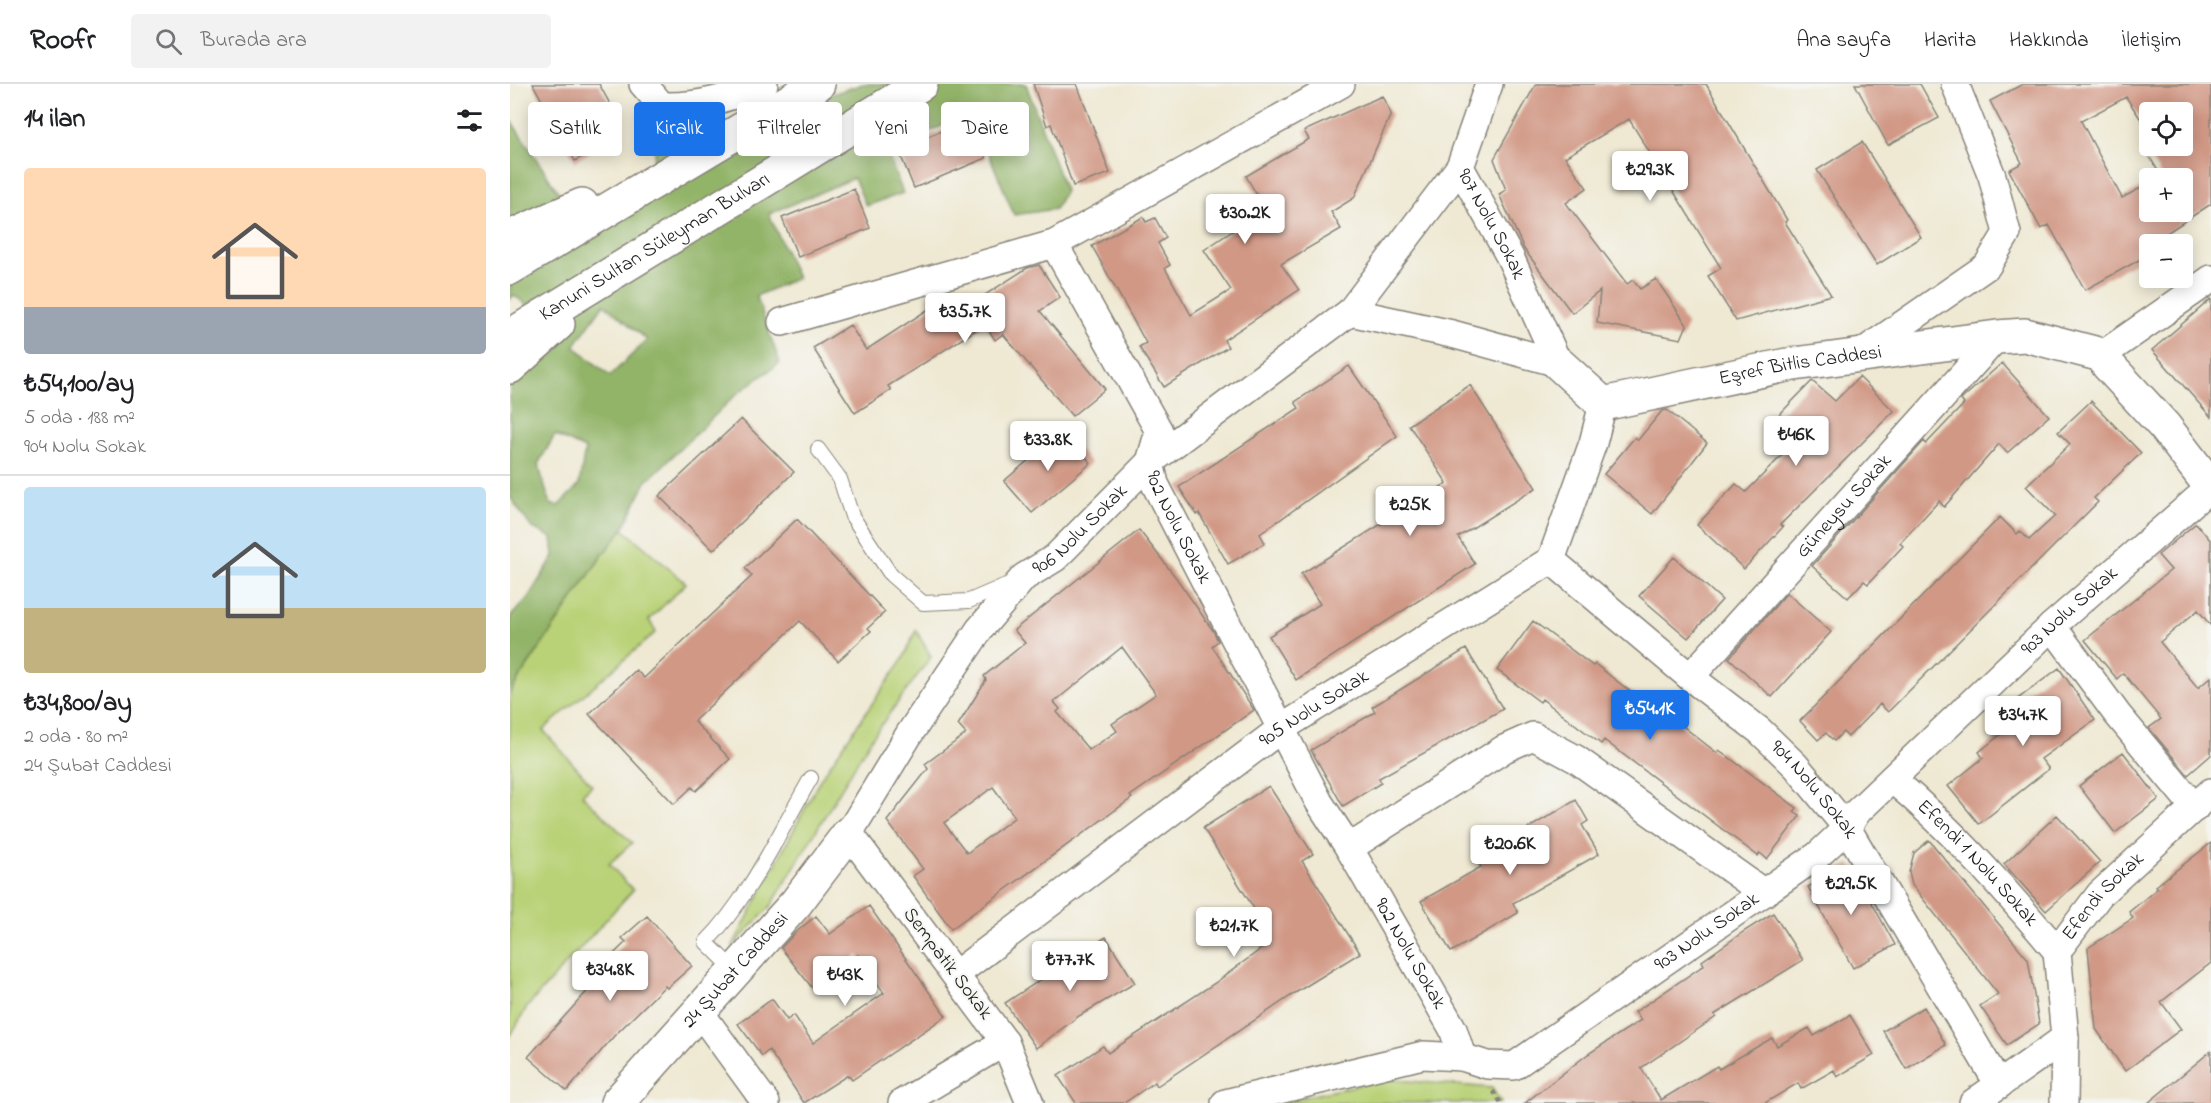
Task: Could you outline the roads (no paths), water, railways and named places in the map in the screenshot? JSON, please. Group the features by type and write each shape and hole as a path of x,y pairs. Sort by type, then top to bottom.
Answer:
{"main road":[{"path":"510,268 818,84"},
{"name":"Kanuni Sultan Süleyman Bulvarı","path":"510,336 921,84"},
{"path":"510,237 695,159"},
{"path":"510,367 565,318 717,209"},
{"name":"Eşref Bitlis Caddesi","path":"1603,404 1787,365 1996,337 2025,335 2102,355"},
{"path":"2102,355 2108,365 2165,427 2211,487"},
{"path":"1558,363 1603,404"},
{"name":"24 Şubat Caddesi","path":"617,1103 796,903 849,833"}],"street":[{"path":"643,84 662,106 691,106 726,98 764,84"},
{"path":"782,322 1054,244 1341,84"},
{"name":"907 Nolu Sokak","path":"1489,84 1460,167 1510,257 1558,363"},
{"path":"1860,354 1987,266 2007,233 1965,87"},
{"name":"906 Nolu Sokak","path":"849,833 910,733 979,630 1024,577 1055,558 1150,462 1350,312 1460,167"},
{"name":"902 Nolu Sokak","path":"1054,244 1159,431 1150,462 1155,484 1319,802 1349,848 1453,1029 1462,1057"},
{"path":"2102,355 2211,279"},
{"path":"1350,312 1452,334 1558,363"},
{"name":"Güneysu Sokak","path":"1690,677 1996,337"},
{"path":"1551,560 1593,443 1603,404"},
{"name":"903 Nolu Sokak","path":"1225,1103 1423,1055 1462,1057 1487,1065 1514,1066 1818,855 1847,828 1857,812 2052,626 2211,487"},
{"name":"904 Nolu Sokak","path":"1551,560 1690,677 1760,731 1796,766 1847,828 1999,1084"},
{"name":"905 Nolu Sokak","path":"956,974 1282,728 1551,560"},
{"path":"2052,626 2117,714 2203,800"},
{"path":"1349,848 1504,749 1533,736 1576,759 1764,893"},
{"name":"Efendi 1 Nolu Sokak","path":"1893,779 1928,810 1991,874 2057,951"},
{"name":"Efendi Sokak","path":"2064,1103 2065,1050 2057,951 2100,894 2203,800"},
{"name":"Sempatik Sokak","path":"849,833 1005,1042 1030,1103"},
{"path":"699,1011 766,1103"},
{"path":"903,1103 1005,1042"},
{"path":"1973,1103 1999,1084 2065,1050"}],"lane":[{"path":"818,449 840,479 852,516 891,575 923,603 969,602 1024,577"},
{"path":"735,971 706,942 721,927 756,873 811,778"}]}
